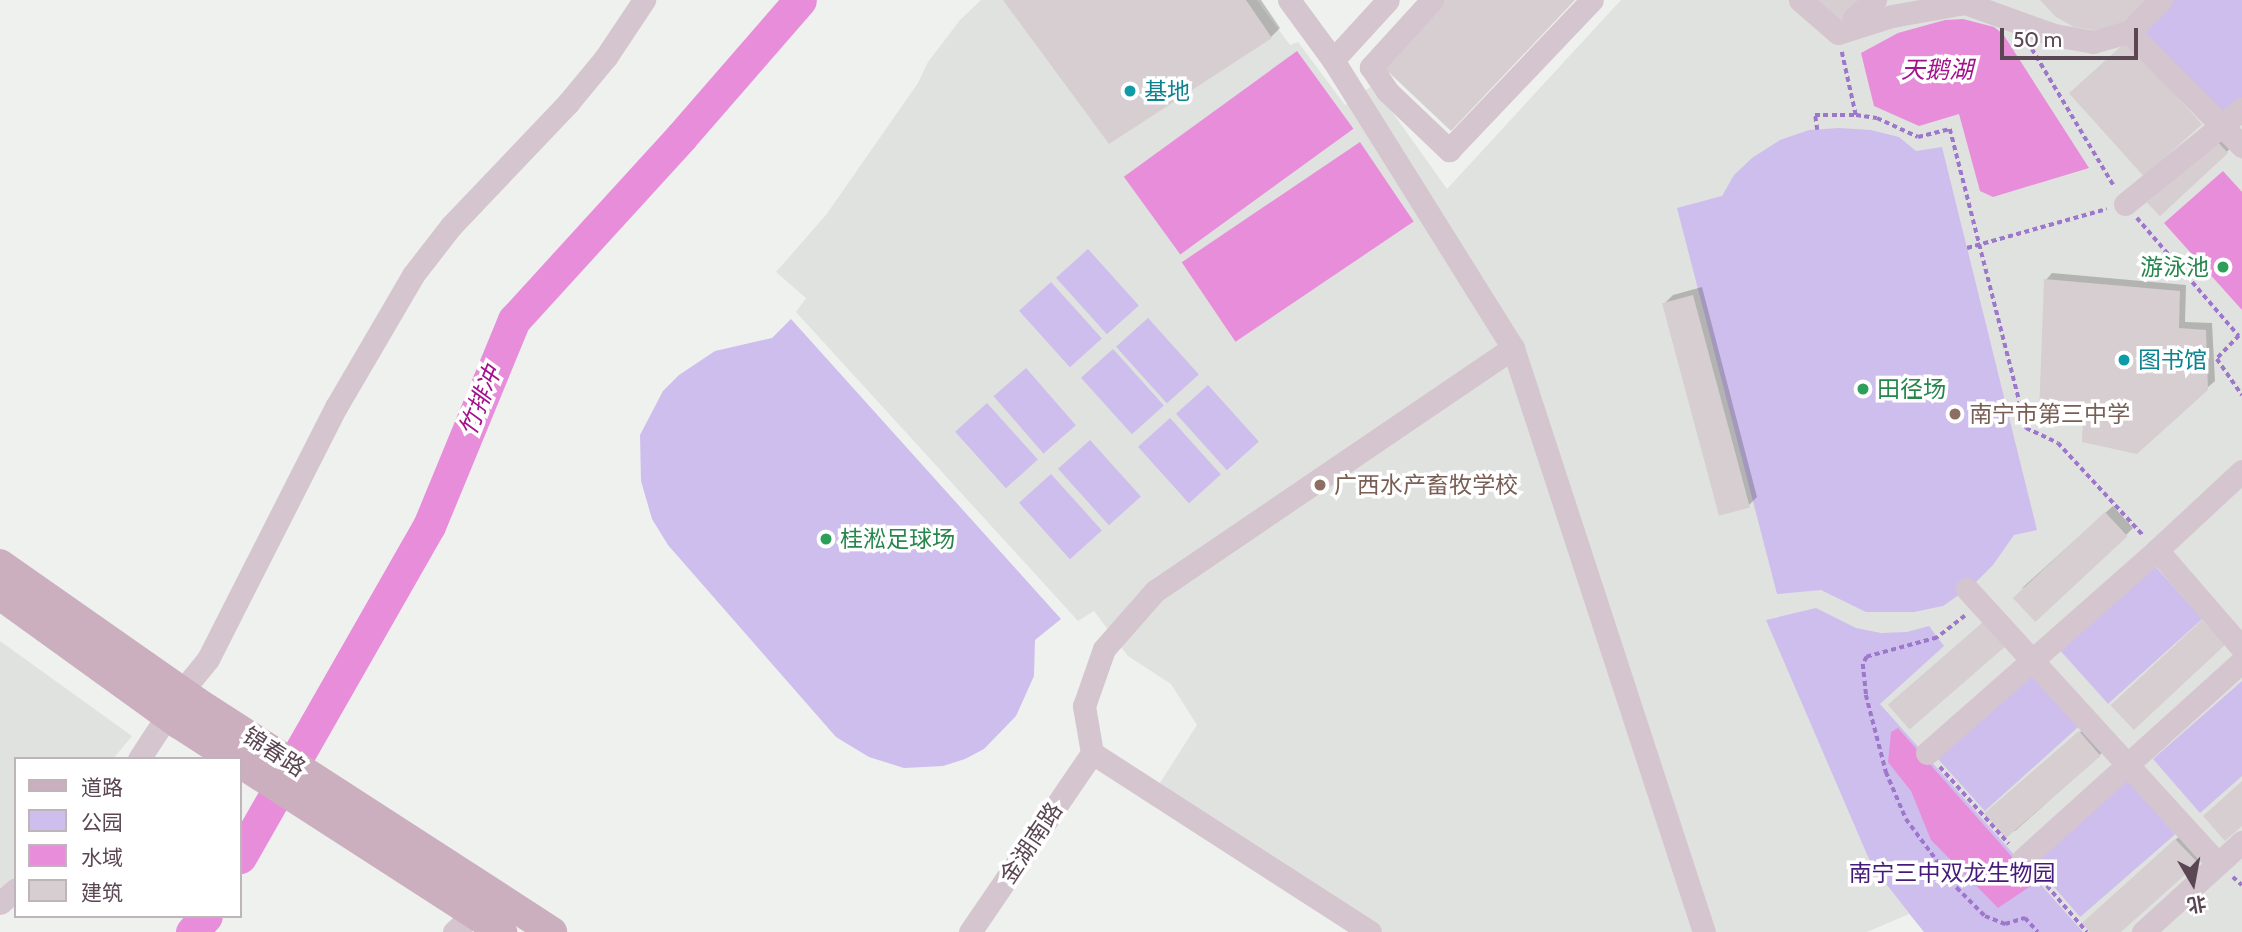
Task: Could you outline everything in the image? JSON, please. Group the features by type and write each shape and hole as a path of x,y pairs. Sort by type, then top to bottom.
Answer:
{"main road":[{"name":"锦春路","path":"0,564 181,708 231,757"},
{"name":"锦春路","path":"0,595 181,708 415,860 464,923 502,932"},
{"name":"锦春路","path":"242,764 552,932"}],"street":[{"path":"140,757 181,708 336,407 412,275 451,226 568,103 606,57 644,0"},
{"path":"1289,0 1333,60 1513,348 1704,932"},
{"path":"1333,60 1387,0"},
{"path":"1432,0 1371,67 1387,91 1449,150 1592,0"},
{"path":"1800,0 1846,26 1965,2 2054,35 2093,42 2129,32 2161,0"},
{"path":"1846,26 1875,0"},
{"path":"2129,32 2242,146"},
{"path":"2115,207 2242,109"},
{"path":"1370,932 1091,753 1084,706 1104,649 1155,591 1513,348"},
{"path":"1927,753 2157,550 2242,471"},
{"path":"2157,550 2242,648"},
{"path":"1967,589 2129,763 2218,864"},
{"path":"2023,859 2242,661"},
{"name":"金湖南路","path":"970,932 1091,753"},
{"path":"2143,932 2242,842"},
{"path":"0,903 14,891"}],"path":[{"path":"1846,26 1856,115"},
{"path":"1817,130 1815,115 1877,118 1918,137 1950,130 2026,428 2059,443 2157,550"},
{"path":"1968,248 2115,207"},
{"path":"2239,336 2217,359 2242,395"},
{"path":"1927,753 2087,932"}],"shaded area":[{"path":"981,0 1257,0 1290,45 1298,42 1345,105 1373,85 1447,189 1621,0 2242,0 2242,932 1924,932 1909,914 1867,932 1383,932 1158,786 1197,725 1171,684 1128,656 1094,611 1078,621 796,312 806,298 776,272 826,215 918,83 928,62 960,20"},
{"path":"0,641 132,736 115,757 14,757 14,878 0,891"}],"green space":[{"path":"2171,0 2242,0 2242,101 2225,116 2140,31"},
{"name":"田径场","path":"1809,130 1871,130 1899,137 1916,151 1942,147 2037,530 2014,535 1993,565 1973,585 1943,606 1914,612 1866,612 1821,590 1777,594 1677,208 1722,196 1734,175 1752,158 1780,140"},
{"path":"1088,249 1139,305 1107,334 1056,278"},
{"path":"1051,282 1102,338 1070,367 1019,311"},
{"path":"1148,318 1199,374 1167,403 1116,347"},
{"name":"桂淞足球场","path":"791,319 1061,619 1035,640 1034,676 1016,716 984,749 965,759 943,766 904,768 869,757 836,737 668,545 652,519 641,481 640,435 663,391 679,375 715,351 772,338"},
{"path":"1113,349 1164,405 1132,434 1081,378"},
{"path":"1026,368 1076,425 1043,454 994,396"},
{"path":"1208,385 1259,441 1227,470 1176,414"},
{"path":"987,403 1038,459 1006,488 955,432"},
{"path":"1170,418 1221,474 1189,503 1138,447"},
{"path":"1090,440 1141,496 1109,525 1058,469"},
{"path":"1051,474 1102,530 1070,559 1019,503"},
{"path":"2155,566 2203,619 2108,704 2061,651"},
{"name":"南宁三中双龙生物园","path":"1816,608 1856,628 1881,633 1907,632 1929,626 1944,646 1880,704 2083,932 1924,932 1872,866 1766,620"},
{"path":"2031,674 2079,727 1985,811 1937,758"},
{"path":"2242,681 2242,776 2200,813 2153,759"},
{"path":"2128,780 2175,834 2080,917 2033,863"}],"water":[{"name":"天鹅湖","path":"1963,19 1994,27 2003,34 2089,168 1993,197 1980,191 1959,114 1919,126 1874,106 1861,53 1898,33 1945,20"},
{"path":"1297,51 1353,129 1180,254 1124,177"},
{"path":"1360,142 1414,222 1235,342 1182,262"},
{"name":"游泳池","path":"2223,171 2242,192 2242,310 2164,223"},
{"path":"1898,728 2035,883 1998,908 1931,840 1911,791 1888,762 1891,732"}],"building":[{"name":"基地","path":"1003,0 1246,0 1272,38 1109,144"},
{"path":"1441,0 1575,0 1451,131 1380,64"},
{"path":"1812,0 1866,0 1837,27"},
{"path":"2040,0 2149,0 2134,17 2115,27 2094,30 2074,27 2056,17"},
{"path":"2127,41 2202,124 2144,176 2069,93"},
{"path":"2215,139 2228,153 2160,216 2147,202"},
{"name":"图书馆","path":"2044,279 2180,291 2179,328 2206,330 2208,390 2137,454 2082,442 2083,419 2039,415"},
{"path":"1693,295 1750,508 1719,516 1662,303"},
{"path":"2105,512 2128,536 2035,622 2013,598"},
{"path":"2202,620 2225,645 2134,730 2111,705"},
{"path":"1983,622 2005,647 1910,730 1888,705"},
{"path":"2079,731 2101,756 2006,839 1984,814"},
{"path":"2242,781 2242,826 2225,841 2203,816"},
{"path":"2175,839 2198,863 2121,932 2090,932 2082,923"}],"waterway":[{"name":"竹排冲","path":"242,853 429,526 514,320 681,137 800,0"},
{"name":"竹排冲","path":"192,932 204,918"}],"place":[{"name":"基地","path":"1130,91"},
{"name":"游泳池","path":"2223,267"},
{"name":"图书馆","path":"2124,360"},
{"name":"田径场","path":"1863,389"},
{"name":"南宁市第三中学","path":"1955,414"},
{"name":"广西水产畜牧学校","path":"1320,485"},
{"name":"桂淞足球场","path":"826,539"}]}
